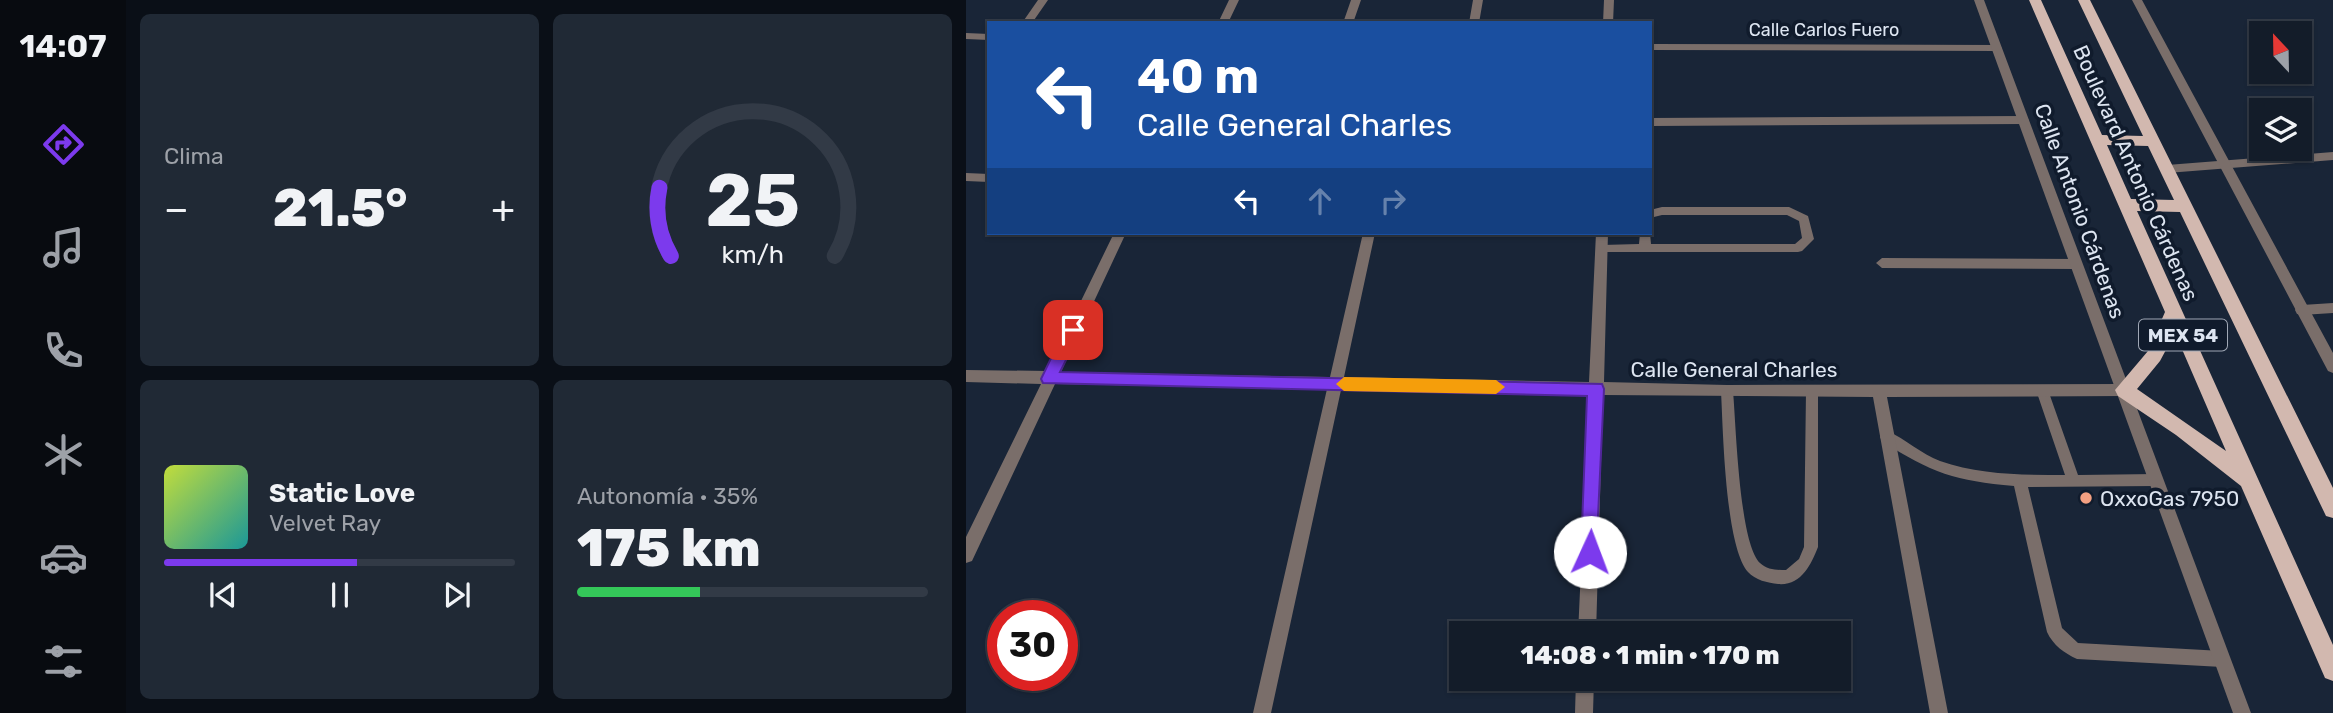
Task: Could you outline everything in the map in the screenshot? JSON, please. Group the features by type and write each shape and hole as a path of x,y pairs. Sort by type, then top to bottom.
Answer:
{"main road":[{"name":"Boulevard Antonio Cárdenas","path":"2035,0 2333,670"},
{"name":"Boulevard Antonio Cárdenas","path":"2084,0 2333,509"},
{"path":"2097,140 2154,141"},
{"path":"2127,205 2184,205"},
{"path":"2173,314 2165,341 2156,357 2124,390 2183,429 2252,484"}],"street":[{"path":"1028,21 1043,0"},
{"path":"1224,21 1234,0"},
{"path":"1349,21 1356,0"},
{"path":"1474,21 1478,0"},
{"path":"1608,21 1609,0"},
{"name":"Calle Antonio Cárdenas","path":"1979,0 2242,713"},
{"path":"2137,0 2333,367"},
{"path":"966,36 987,37"},
{"name":"Calle Carlos Fuero","path":"1652,47 1997,48"},
{"path":"1652,122 2023,120"},
{"path":"2167,169 2333,156"},
{"path":"966,177 987,178"},
{"path":"966,555 1119,235"},
{"path":"1262,713 1369,235"},
{"path":"1587,621 1602,235"},
{"path":"1882,263 2076,264"},
{"path":"2302,310 2333,308"},
{"name":"Calle General Charles","path":"966,376 1727,391 2124,390"},
{"path":"1879,391 1939,713"},
{"path":"1584,713 1585,691"}],"lane":[{"path":"1602,249 1798,248 1804,246 1808,239 1804,219 1788,211 1662,211 1652,214"},
{"path":"1644,249 1645,235"},
{"path":"2042,390 2073,479"},
{"path":"1727,391 1742,545 1754,568 1769,577 1788,577 1804,564 1811,547 1812,391"},
{"path":"1887,438 1939,467 1969,474 2019,479 2157,480"},
{"path":"2019,479 2055,632 2060,640 2077,650 2222,659"}],"slow traffic":[{"path":"1344,384 1496,387"}],"place":[{"name":"OxxoGas 7950","path":"2086,498"}],"route":[{"path":"1073,330 1049,379 1596,389 1590,552"}]}
